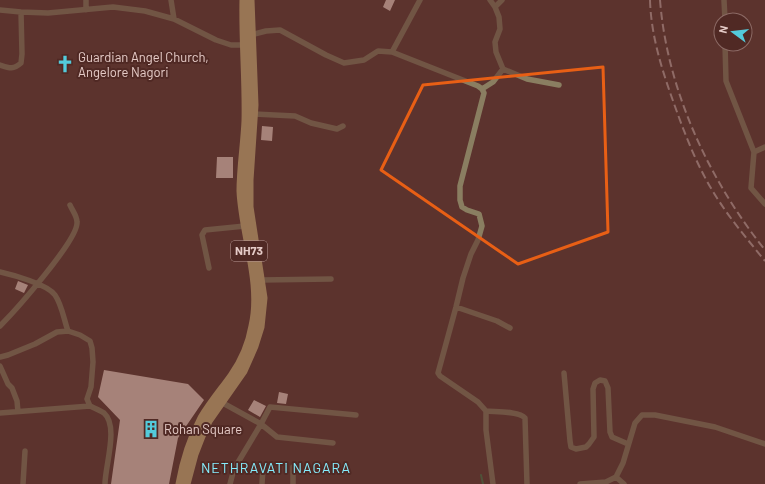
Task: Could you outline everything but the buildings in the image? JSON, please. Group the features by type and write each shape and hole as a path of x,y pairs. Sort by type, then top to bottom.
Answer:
{"highway":[{"name":"NH73","path":"186,484 194,454 201,436 221,402 243,371 254,346 260,327 262,311 263,298 261,280 250,207 254,114 244,0"},
{"name":"NH73","path":"180,484 188,452 195,433 203,418 237,368 248,344 253,326 256,298 241,189 246,121 248,45 252,35 250,0"}],"street":[{"path":"86,0 86,10"},
{"path":"171,0 174,19"},
{"path":"392,52 420,0"},
{"path":"490,0 499,17 500,29 495,42 496,52 503,69 527,79 559,85"},
{"path":"495,7 502,0"},
{"path":"724,0 725,12"},
{"path":"0,10 48,13 113,7 145,11 174,19 216,40 231,45 248,45"},
{"path":"0,65 8,68 16,68 21,63 21,12"},
{"path":"252,35 266,31 280,30 344,63 364,60 378,51 392,52 458,77 482,89 484,93 460,186 460,200 462,207 480,214 482,226 478,240 470,254 438,373 440,376 478,402 486,411 486,430 493,484"},
{"path":"725,52 726,81 754,152 751,188 765,204"},
{"path":"482,89 493,82 503,69"},
{"path":"254,114 295,116 312,123 337,129 343,126"},
{"path":"754,152 765,147"},
{"path":"0,326 38,284 74,235 78,223 70,205"},
{"path":"209,268 202,235 205,230 245,226"},
{"path":"0,272 17,276 38,284 54,294 59,303 68,331"},
{"path":"261,280 331,279"},
{"path":"456,307 510,328"},
{"path":"0,356 8,355 36,344 57,332 68,331 80,335 90,341 92,348 93,362 91,387 87,400 90,406"},
{"path":"0,366 8,384 12,388 17,401 18,412"},
{"path":"564,373 571,447 576,449 586,447 594,437 593,389 595,383 600,380 605,381 608,388 610,432 612,437 628,444"},
{"path":"221,402 261,424 277,437 333,443"},
{"path":"0,413 90,406 105,414 110,423 111,436 105,484"},
{"path":"230,484 234,470 270,407 356,415"},
{"path":"486,411 517,414 525,418 527,484"},
{"path":"580,484 606,482 616,477 623,463 635,423 642,415 655,415 715,427 765,444"},
{"path":"23,484 25,452"},
{"path":"293,467 293,484"},
{"path":"262,484 263,468"},
{"path":"616,477 624,484"}],"highlighted area":[{"path":"603,67 608,232 518,264 381,170 423,85"}],"waterway":[{"path":"481,475 483,484"}],"railway":[{"path":"650,0 654,38 660,62 677,111 703,174 717,198 734,222 765,261"},
{"path":"660,0 664,34 671,67 694,132 709,164 726,194 765,250"}],"place":[{"name":"Guardian Angel Church, Angelore Nagori","path":"65,64"},
{"name":"Rohan Square","path":"151,429"}],"district":[{"name":"NETHRAVATI NAGARA","path":"276,468"}]}
